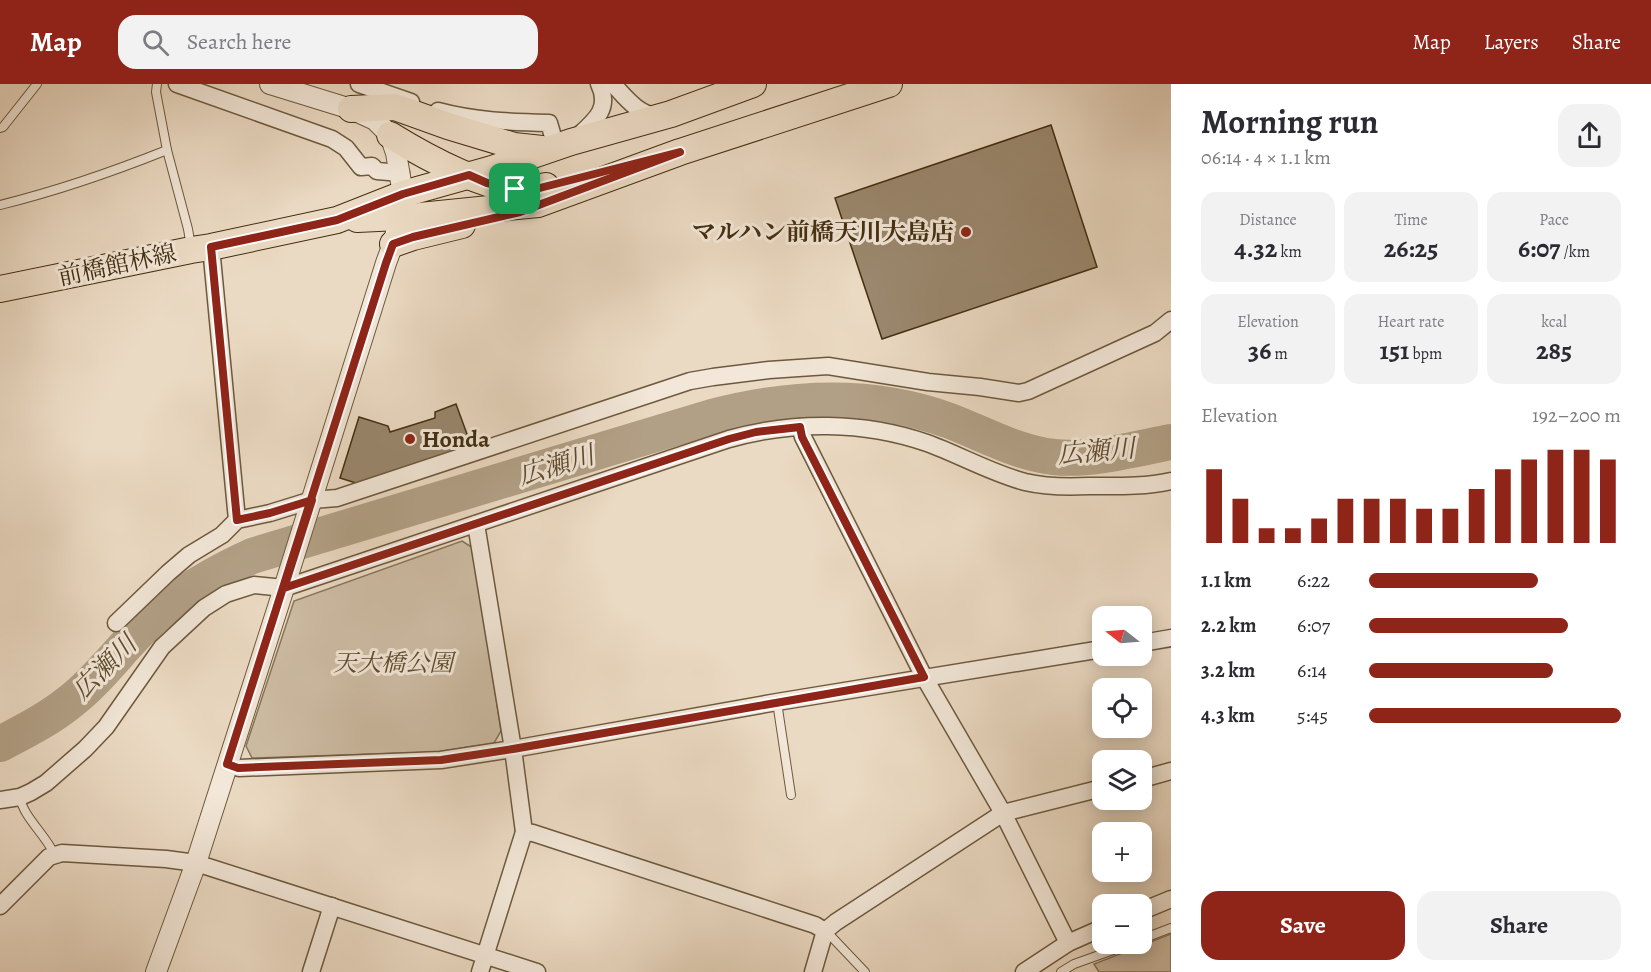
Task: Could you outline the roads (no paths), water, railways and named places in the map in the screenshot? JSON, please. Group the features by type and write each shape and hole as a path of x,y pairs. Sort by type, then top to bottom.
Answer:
{"main road":[{"name":"前橋館林線","path":"0,289 339,219 401,195 492,169 558,146 672,114 753,84"},
{"name":"前橋館林線","path":"401,195 538,204 680,152 890,84"},
{"path":"351,109 395,107 514,146 558,146"},
{"path":"390,135 423,156 469,175 498,186 532,190 680,152"},
{"path":"393,244 413,237 520,212 538,204"}],"street":[{"path":"177,84 333,139 346,148 361,167 372,165 401,195"},
{"path":"156,972 196,863 393,244 401,195 396,153 390,135 375,120 351,109 270,84"},
{"path":"359,84 453,115 502,122 549,123 558,146 594,123 604,103 599,84"},
{"path":"613,84 639,109 656,116 672,114"},
{"path":"201,248 237,520"},
{"path":"116,623 189,555 222,535 237,520 309,508 690,381 828,366 1019,393 1028,391 1155,333 1171,320"},
{"path":"0,800 20,797 46,783 85,749 106,727 162,647 204,608 226,594 254,585 284,588 729,439 756,432 800,427 829,426 882,431 928,443 1010,477 1046,486 1141,485 1171,481"},
{"path":"800,427 802,437 924,677 1003,813 1068,943"},
{"path":"476,524 513,749 524,832 480,972"},
{"path":"1152,641 1171,638"},
{"path":"227,764 238,768 441,760 1092,651"},
{"path":"1152,776 1171,771"},
{"path":"813,972 825,931 1003,813 1092,791"},
{"path":"524,832 815,925 825,931"},
{"path":"0,906 54,854 166,859 196,863 537,972"},
{"path":"1152,907 1171,899"},
{"path":"310,972 332,906"},
{"path":"1024,972 1068,943 1092,932"}],"lane":[{"path":"0,128 37,84"},
{"path":"157,84 156,92 166,150 188,229 201,248"},
{"path":"0,206 49,193 166,150"},
{"path":"777,702 791,795"},
{"path":"20,797 25,811 52,847 54,854"},
{"path":"1152,935 1171,928"},
{"path":"825,931 865,972"},
{"path":"1061,972 1074,964 1102,954"}],"waterway":[{"name":"広瀬川","path":"0,744 45,719 82,692 144,626 177,598 214,575 252,556 712,417 802,401 862,401 921,412 950,421 1027,452 1054,457 1097,456 1171,442"}],"place":[{"name":"マルハン前橋天川大島店","path":"966,232"},
{"name":"Honda","path":"410,439"}],"park label":[{"name":"天大橋公園","path":"393,663"}]}
